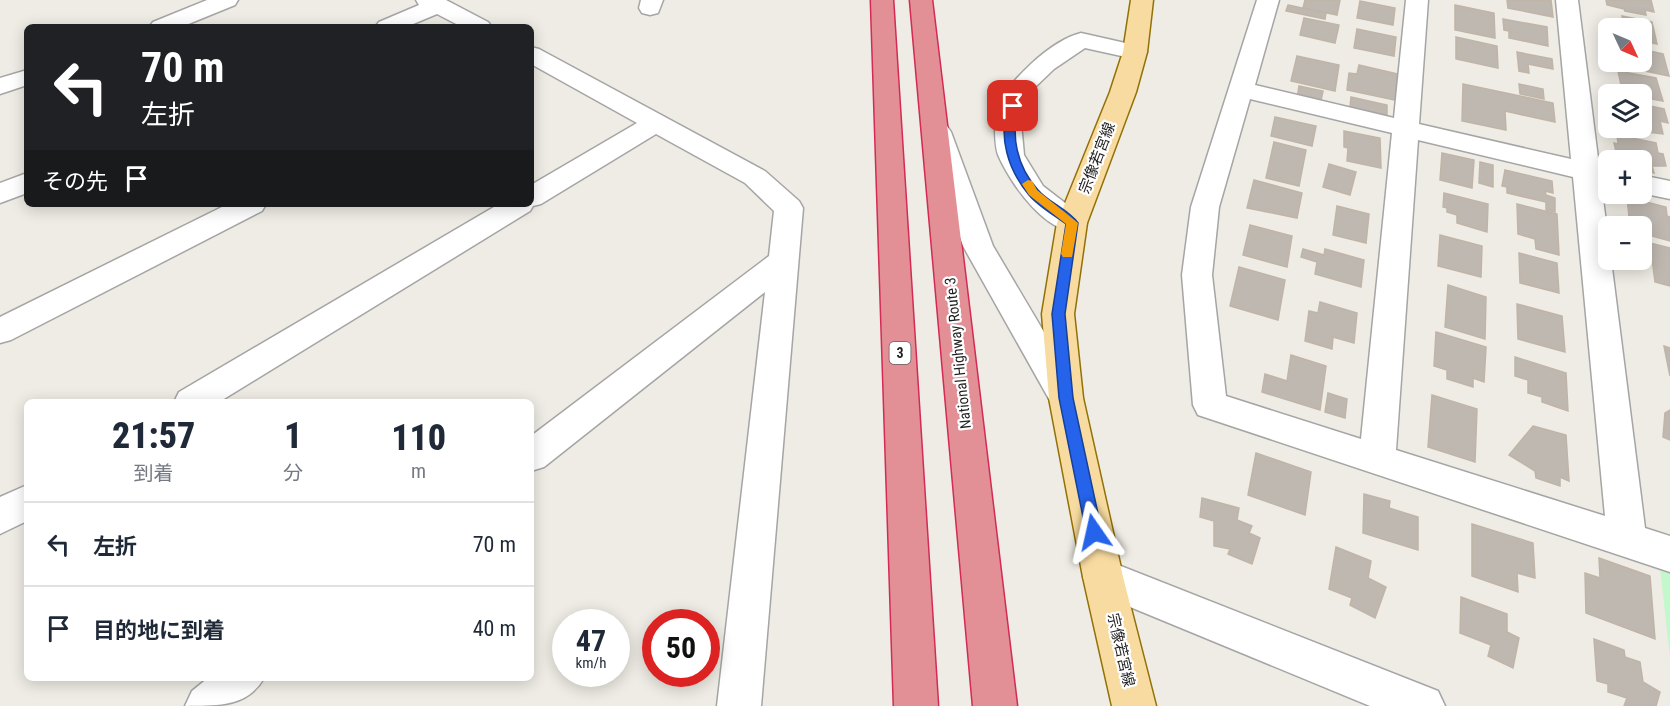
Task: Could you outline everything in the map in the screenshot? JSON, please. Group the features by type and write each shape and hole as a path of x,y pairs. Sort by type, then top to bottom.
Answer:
{"highway":[{"name":"3","path":"882,0 916,706"},
{"name":"National Highway Route 3","path":"921,0 995,706"}],"main road":[{"name":"宗像若宮線","path":"1134,706 1103,577 1066,398 1058,314 1072,223 1123,92 1135,52 1142,0"}],"street":[{"path":"168,24 227,0"},
{"path":"1268,0 1243,90 1205,207 1197,275 1210,405 1670,555"},
{"path":"1377,459 1417,0"},
{"path":"1567,0 1597,174 1627,541"},
{"path":"393,24 433,3 474,24"},
{"path":"1072,223 1033,192 1011,155 1008,123 1018,90 1045,64 1081,40 1135,52"},
{"path":"534,59 756,177 789,208 785,260 733,699"},
{"path":"0,87 24,78"},
{"path":"1243,90 1597,174"},
{"path":"933,116 978,246 1066,398"},
{"path":"534,195 655,123"},
{"path":"0,194 24,183"},
{"path":"1652,186 1670,190"},
{"path":"0,331 246,207"},
{"path":"196,399 515,207"},
{"path":"534,454 785,260"},
{"path":"0,517 24,503"},
{"path":"1103,577 1423,706"},
{"path":"207,706 239,681"}],"green space":[{"path":"1660,567 1670,570 1670,658"}],"building":[{"path":"1305,0 1340,0 1337,15 1303,8"},
{"path":"1507,0 1551,0 1553,17 1508,8"},
{"path":"1606,0 1651,0 1654,12 1645,10 1646,15 1625,11 1607,5"},
{"path":"1360,1 1395,8 1393,25 1357,18"},
{"path":"1288,5 1326,13 1325,19 1286,11"},
{"path":"1455,5 1494,13 1495,38 1455,30"},
{"path":"1304,18 1339,25 1335,43 1300,35"},
{"path":"1503,19 1547,27 1548,46 1509,38 1509,31 1504,30"},
{"path":"1652,22 1657,44 1652,43"},
{"path":"1357,29 1396,37 1394,56 1354,48"},
{"path":"1456,37 1497,46 1498,68 1456,59"},
{"path":"1517,52 1552,59 1553,69 1528,64 1529,73 1519,71"},
{"path":"1652,52 1663,54 1669,76 1650,72 1652,72"},
{"path":"1297,56 1339,65 1335,91 1291,81"},
{"path":"1359,65 1398,74 1395,100 1347,90 1349,73 1357,74"},
{"path":"1618,72 1656,78 1663,101 1652,99 1652,84 1621,84"},
{"path":"1463,84 1553,103 1555,122 1505,111 1506,130 1462,121"},
{"path":"1519,84 1543,89 1544,99 1520,94"},
{"path":"1299,86 1323,91 1320,105 1297,99"},
{"path":"1351,97 1387,105 1387,116 1350,107"},
{"path":"1652,106 1664,109 1668,123 1660,121 1663,134 1652,133"},
{"path":"1275,117 1316,126 1312,146 1271,136"},
{"path":"1344,131 1380,138 1381,168 1347,161 1348,148 1344,147"},
{"path":"1617,138 1632,138 1656,143 1658,153 1663,154 1666,166 1652,166 1652,150 1616,150 1614,143 1618,144"},
{"path":"1274,142 1306,150 1299,186 1266,178"},
{"path":"1442,153 1474,160 1472,188 1440,180"},
{"path":"1480,162 1493,165 1493,187 1479,183"},
{"path":"1329,164 1356,172 1350,195 1323,187"},
{"path":"1505,170 1552,181 1553,193 1545,191 1546,195 1555,198 1555,212 1546,210 1546,202 1507,193 1507,187 1502,186"},
{"path":"1254,180 1302,193 1297,218 1247,208"},
{"path":"1444,193 1488,204 1487,232 1457,223 1457,215 1447,212 1447,208 1443,207"},
{"path":"1652,203 1666,207 1667,216 1670,217 1670,241 1652,236 1652,216 1629,216 1628,204"},
{"path":"1517,204 1557,214 1559,255 1536,249 1535,239 1518,234"},
{"path":"1337,206 1369,214 1366,243 1333,235"},
{"path":"1250,225 1292,236 1287,267 1243,255"},
{"path":"1440,235 1482,246 1481,277 1438,266"},
{"path":"1652,244 1670,248 1670,286 1655,282"},
{"path":"1303,249 1324,255 1325,249 1364,260 1361,287 1315,274 1317,262 1301,257"},
{"path":"1519,253 1557,263 1559,293 1520,283"},
{"path":"1239,267 1285,280 1278,320 1230,306"},
{"path":"1448,285 1486,297 1485,339 1445,327"},
{"path":"1320,302 1357,313 1354,343 1333,337 1332,349 1305,341 1309,311 1318,313"},
{"path":"1517,304 1562,316 1565,352 1518,339"},
{"path":"1436,332 1486,347 1484,382 1473,378 1473,387 1447,379 1447,370 1434,366"},
{"path":"1664,346 1670,348 1670,376"},
{"path":"1291,355 1326,366 1320,410 1262,392 1265,374 1287,381"},
{"path":"1515,357 1566,373 1568,411 1542,402 1542,397 1528,393 1528,380 1515,376"},
{"path":"1328,393 1347,399 1345,418 1325,412"},
{"path":"1432,395 1477,409 1475,462 1428,447"},
{"path":"1670,410 1670,440 1663,437 1665,413"},
{"path":"1533,426 1566,435 1569,481 1560,477 1560,486 1536,478 1535,471 1509,455"},
{"path":"1256,453 1311,472 1305,515 1248,495"},
{"path":"1364,494 1390,501 1389,508 1418,517 1418,550 1363,533"},
{"path":"1202,498 1239,508 1237,520 1252,526 1249,533 1260,538 1252,564 1228,554 1230,549 1214,546 1214,521 1200,517"},
{"path":"1472,524 1533,543 1535,578 1517,573 1518,592 1472,576"},
{"path":"1336,547 1371,561 1368,578 1386,587 1375,618 1350,605 1352,598 1329,589"},
{"path":"1599,558 1650,576 1655,639 1586,613 1585,573 1600,578"},
{"path":"1461,597 1507,614 1507,632 1519,638 1513,668 1488,656 1491,645 1460,633"},
{"path":"1594,639 1624,650 1625,657 1640,662 1643,682 1660,692 1656,706 1624,706 1627,698 1608,692 1608,684 1597,681"}],"slow traffic":[{"path":"1028,184 1033,192 1072,223 1067,254"}],"route":[{"path":"1013,106 1008,123 1011,155 1033,192 1072,223 1058,314 1066,398 1094,532"}]}
